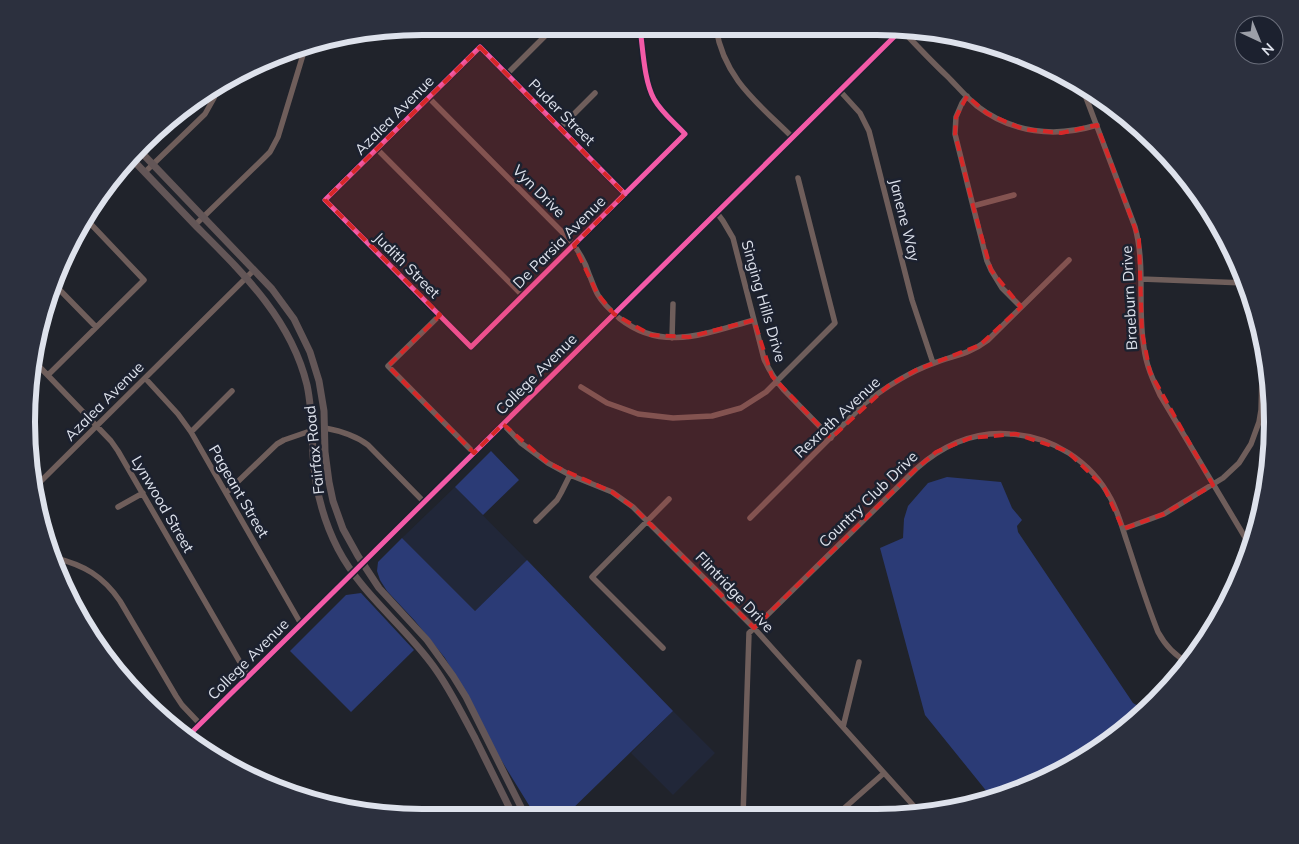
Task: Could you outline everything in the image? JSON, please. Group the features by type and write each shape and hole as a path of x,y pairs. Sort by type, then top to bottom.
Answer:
{"main road":[{"name":"Fairfax Road","path":"143,154 272,288 303,336 319,381 324,411 326,467 333,500 343,529 378,588 427,640 453,676 523,809"},
{"name":"Fairfax Road","path":"135,162 246,277 275,313 292,343 307,386 313,430 314,470 321,505 332,535 352,572 371,596 419,647 444,682 457,703 510,809"}],"street":[{"path":"507,74 546,35"},
{"name":"De Parsia Avenue","path":"471,347 685,134 659,106 650,91 641,35"},
{"path":"717,35 724,59 736,80 792,138"},
{"name":"College Avenue","path":"191,733 896,36"},
{"path":"908,36 967,96 988,114 1011,125 1023,129 1061,133 1097,125"},
{"name":"Puder Street","path":"480,47 625,194"},
{"name":"Azalea Avenue","path":"325,200 480,47"},
{"path":"195,225 264,158 274,145 303,54"},
{"name":"Janene Way","path":"840,91 860,113 869,131 912,300 933,363"},
{"path":"560,128 595,93"},
{"path":"145,172 205,114 215,95"},
{"path":"967,96 958,110 955,134 987,261 1002,288 1021,308"},
{"name":"Braeburn Drive","path":"1086,96 1136,227 1141,252 1142,332 1150,372 1160,395 1246,538"},
{"name":"Vyn Drive","path":"429,98 574,245 585,264 601,300 624,322 642,332 672,338 689,337 754,320"},
{"path":"377,149 522,296"},
{"path":"581,387 607,403 638,414 673,418 712,416 742,408 766,392 835,323 798,178"},
{"path":"973,206 1014,195"},
{"name":"Judith Street","path":"325,200 471,347"},
{"name":"Singing Hills Drive","path":"717,213 733,238 764,359 768,368 776,382 830,438"},
{"path":"48,375 144,280 90,223"},
{"name":"Rexroth Avenue","path":"750,518 879,392 900,378 933,363 963,354 988,340 1069,260"},
{"name":"Azalea Avenue","path":"40,482 254,270"},
{"path":"1141,279 1238,283"},
{"path":"59,289 96,328"},
{"path":"672,304 672,338"},
{"path":"440,315 388,366 474,453"},
{"name":"Lynwood Street","path":"39,366 118,451 248,676"},
{"path":"1123,529 1164,514 1214,485 1239,463 1256,433 1260,410 1261,377"},
{"name":"Pageant Street","path":"145,378 178,414 191,432 301,624"},
{"path":"191,432 232,391"},
{"name":"Flintridge Drive","path":"503,424 534,453 548,463 570,475 612,492 633,507 754,628 915,807"},
{"path":"325,428 354,435 368,445 424,502"},
{"path":"226,492 276,444 313,430"},
{"name":"Country Club Drive","path":"754,628 926,460 942,449 970,438 993,434 1016,434 1042,440 1067,451 1087,467 1104,487 1116,509 1158,632 1175,655 1183,660"},
{"path":"536,521 557,500 570,475"},
{"path":"118,507 143,493"},
{"path":"662,648 592,577 669,499"},
{"path":"60,559 90,571 114,593 176,696 200,724"},
{"path":"744,809 750,633 754,628"},
{"path":"843,727 859,662"},
{"path":"843,809 884,773"}],"highlighted area":[{"path":"480,47 625,194 574,245 597,293 614,314 651,335 689,337 754,320 772,376 831,438 888,386 916,370 980,345 1021,307 991,270 973,206 955,134 956,117 967,96 988,114 1023,129 1061,133 1097,125 1139,239 1142,332 1150,372 1213,485 1164,514 1123,529 1104,487 1067,451 1016,434 970,438 936,452 916,469 754,628 633,507 612,492 548,463 503,424 474,453 388,366 440,315 325,200"}],"shaded area":[{"path":"491,451 519,480 483,515 455,487"},
{"path":"947,477 1001,482 1012,508 1022,520 1017,526 1018,532 1133,703 1139,707 1113,729 1070,757 1025,780 988,792 925,715 880,548 903,538 904,519 908,506 928,483"},
{"path":"455,487 527,560 475,611 402,538"},
{"path":"402,538 475,611 527,560 673,711 572,809 531,809 495,750 445,658 415,621 387,591 380,580 377,571 378,562"},
{"path":"361,593 414,650 351,712 290,651 346,595"},
{"path":"673,711 715,753 673,795 631,753"}],"cycle path":[{"path":"625,194 685,134 654,99 646,74 641,35"},
{"path":"191,733 895,36"},
{"path":"480,47 625,194 471,347 325,200 480,47"}]}
